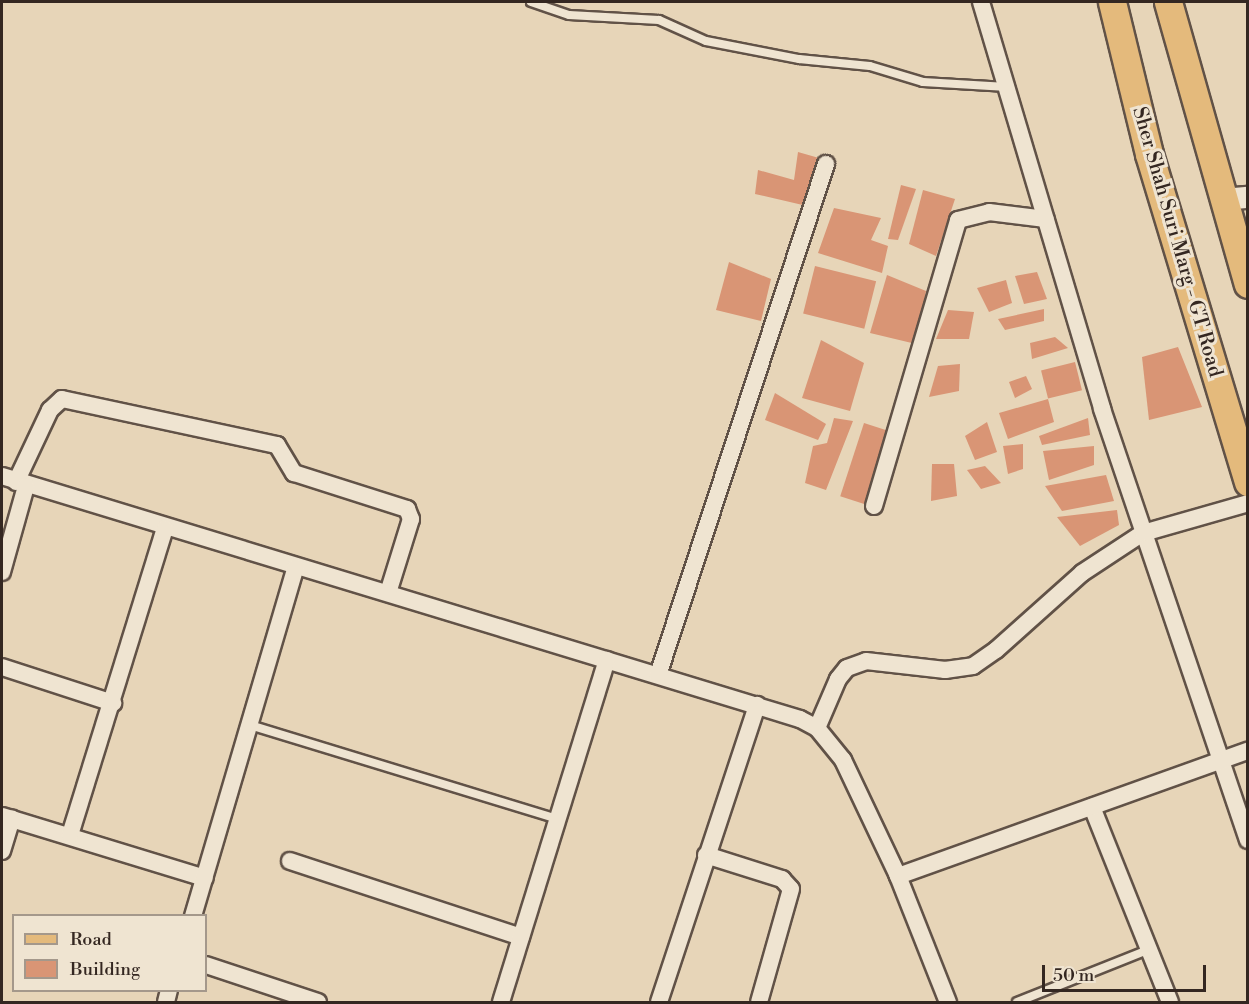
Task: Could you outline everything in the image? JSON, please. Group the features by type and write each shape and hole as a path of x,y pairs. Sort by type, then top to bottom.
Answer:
{"main road":[{"name":"Sher Shah Suri Marg - GT Road","path":"1112,2 1149,154 1248,482"},
{"path":"1168,2 1235,198 1248,284"}],"street":[{"path":"981,2 1143,533 1223,760 1248,840"},
{"path":"657,675 826,164"},
{"path":"874,506 958,220 989,212 1046,219"},
{"path":"2,572 14,481 50,410 62,399 277,445 294,472 407,509 411,519 388,592"},
{"path":"14,481 757,705 817,728 843,760 898,876 948,1002"},
{"path":"817,728 838,679 847,668 866,661 945,670 973,666 996,650 1082,573 1143,533 1248,503"},
{"path":"70,835 113,703 165,528"},
{"path":"193,914 296,567"},
{"path":"501,1002 607,660"},
{"path":"2,667 113,703"},
{"path":"659,1002 757,705"},
{"path":"898,876 1248,751"},
{"path":"1092,807 1151,949 1170,1002"},
{"path":"2,851 7,817 205,878"},
{"path":"706,855 782,879 791,889 759,1002"},
{"path":"290,861 521,937"},
{"path":"207,964 295,999 318,1002"}],"lane":[{"path":"531,2 569,15 659,20 706,41 799,58 870,66 923,82 1008,87"},
{"path":"250,725 556,819"},
{"path":"1017,1002 1151,949"}],"building":[{"path":"798,152 819,158 807,206 755,194 758,170 794,180"},
{"path":"901,185 916,189 898,240 888,239"},
{"path":"923,190 955,199 936,256 909,244"},
{"path":"834,208 881,218 871,240 888,246 882,273 818,253"},
{"path":"729,262 771,279 761,321 716,310"},
{"path":"815,266 876,281 864,329 803,314"},
{"path":"1037,272 1047,299 1024,304 1015,276"},
{"path":"887,275 926,291 916,344 870,333"},
{"path":"1006,280 1012,303 989,312 977,288"},
{"path":"1044,309 1044,321 1005,330 998,319"},
{"path":"948,310 974,312 969,339 936,339"},
{"path":"1055,337 1068,348 1032,359 1030,343"},
{"path":"821,340 864,363 850,411 802,398"},
{"path":"1178,347 1202,407 1149,420 1142,357"},
{"path":"1075,362 1082,390 1048,399 1041,370"},
{"path":"960,364 959,391 929,397 938,366"},
{"path":"1026,376 1032,389 1015,398 1009,382"},
{"path":"775,393 826,424 818,440 765,420"},
{"path":"1048,399 1054,422 1008,439 999,413"},
{"path":"834,418 853,421 826,490 805,483 813,446 827,443"},
{"path":"1088,418 1090,435 1042,445 1039,436"},
{"path":"987,422 997,452 975,460 965,436"},
{"path":"864,423 889,431 865,504 840,496"},
{"path":"1023,444 1023,469 1008,474 1003,446"},
{"path":"1094,446 1094,465 1049,480 1043,451"},
{"path":"932,464 954,464 957,496 931,501"},
{"path":"985,466 1001,483 981,489 967,470"},
{"path":"1106,475 1114,501 1062,511 1045,486"},
{"path":"1117,510 1119,525 1080,546 1057,517"}]}
